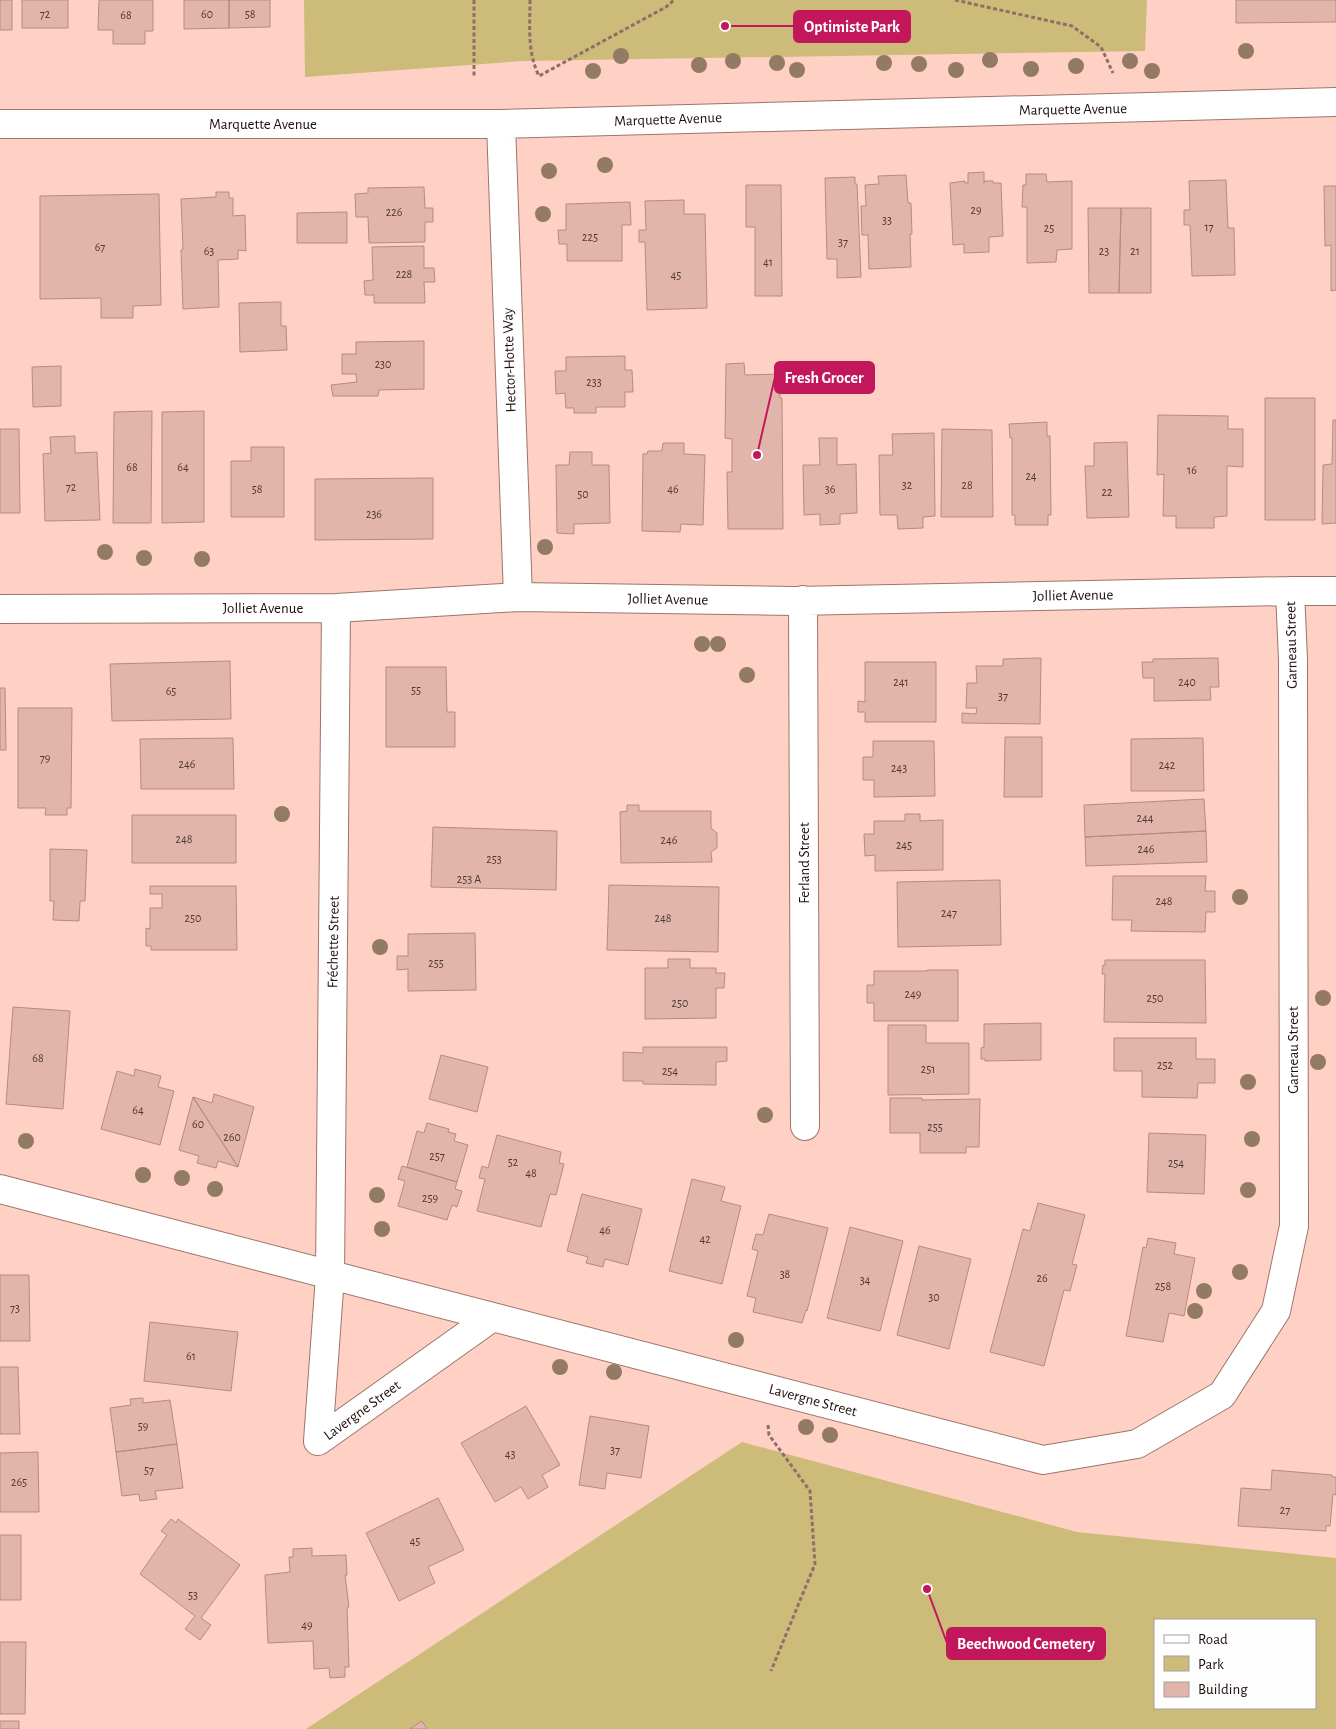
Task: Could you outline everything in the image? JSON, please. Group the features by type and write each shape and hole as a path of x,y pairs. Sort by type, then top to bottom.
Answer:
{"street":[{"name":"Marquette Avenue","path":"0,124 501,124 1336,102"},
{"name":"Hector-Hotte Way","path":"501,124 518,597"},
{"name":"Garneau Street","path":"1137,1444 1222,1395 1276,1311 1294,1226 1293,660 1290,591"},
{"name":"Jolliet Avenue","path":"0,610 336,608 518,597 803,600 1336,591"},
{"name":"Ferland Street","path":"803,600 805,1126"},
{"name":"Fréchette Street","path":"330,1276 336,608"},
{"name":"Lavergne Street","path":"0,1189 1043,1460 1137,1444"},
{"name":"Lavergne Street","path":"330,1276 318,1441 491,1318"}],"path":[{"path":"474,0 474,78"},
{"path":"530,0 530,43 533,63 539,76 674,0"},
{"path":"955,0 1072,26 1101,47 1114,74 1121,107"},
{"path":"767,1388 768,1435 810,1491 815,1564 771,1671"}],"green space":[{"path":"304,0 1147,0 1145,51 522,61 305,77"},
{"path":"742,1442 1077,1532 1336,1558 1336,1729 306,1729"}],"building":[{"path":"0,0 12,0 12,30 0,30"},
{"path":"22,0 68,0 68,28 22,28"},
{"path":"99,0 153,0 153,31 145,31 145,44 113,44 113,30 98,30"},
{"path":"184,0 229,0 229,28 184,29"},
{"path":"229,0 270,0 270,27 229,28"},
{"path":"1236,0 1336,0 1336,22 1236,23"},
{"path":"984,172 984,183 985,181 993,181 993,183 1001,183 1003,236 989,237 989,252 964,253 964,244 953,245 950,183 965,181 965,183 968,183 968,173"},
{"path":"1026,174 1046,174 1047,182 1072,181 1072,249 1057,250 1056,262 1027,263 1027,207 1022,207 1023,185 1026,185"},
{"path":"906,175 908,203 911,203 911,267 869,269 868,235 862,235 861,206 866,206 865,185 879,184 878,176"},
{"path":"855,177 855,184 857,184 861,277 837,278 837,259 827,259 825,178"},
{"path":"1226,180 1228,228 1234,228 1235,275 1192,276 1190,225 1184,225 1184,210 1190,210 1189,181"},
{"path":"746,185 781,185 782,296 755,296 755,227 746,227"},
{"path":"1324,186 1336,186 1336,290 1331,291 1331,245 1325,246"},
{"path":"424,187 425,208 433,208 433,222 425,222 425,242 369,243 368,217 356,217 355,194 368,193 368,188"},
{"path":"216,192 229,192 229,198 233,198 233,216 245,215 246,251 238,250 238,259 218,260 219,307 183,309 181,199 216,197"},
{"path":"159,194 161,305 133,306 133,318 101,318 101,298 40,299 40,196"},
{"path":"684,200 684,214 705,214 707,308 647,310 645,242 639,242 639,230 646,230 645,201"},
{"path":"630,202 631,225 622,225 622,261 567,261 567,244 559,244 558,230 566,230 566,204"},
{"path":"1088,208 1121,208 1119,293 1089,293"},
{"path":"1121,208 1151,208 1151,293 1119,293"},
{"path":"347,212 347,243 297,243 297,213"},
{"path":"424,246 424,268 434,268 435,282 424,282 425,303 374,303 374,295 365,295 364,281 373,280 372,247"},
{"path":"281,302 281,326 286,326 287,350 240,352 239,303"},
{"path":"424,341 424,389 379,390 378,396 333,396 331,385 357,382 356,374 342,374 342,354 356,354 356,342"},
{"path":"625,356 625,370 632,370 633,392 625,392 625,407 596,407 596,413 574,413 574,408 566,408 565,393 556,394 555,371 566,371 566,357"},
{"path":"744,363 745,375 780,374 780,398 782,398 783,529 728,529 727,472 732,472 732,439 725,438 726,364"},
{"path":"61,366 61,406 33,407 32,367"},
{"path":"1265,398 1315,398 1315,520 1265,520"},
{"path":"152,411 151,523 113,523 114,412"},
{"path":"204,411 204,522 162,523 162,412"},
{"path":"1158,415 1228,416 1228,429 1243,429 1243,467 1227,466 1227,516 1214,517 1214,528 1176,528 1176,516 1163,516 1164,474 1157,475"},
{"path":"1333,420 1336,420 1336,523 1322,524 1323,465 1332,464"},
{"path":"1047,422 1047,436 1050,436 1051,515 1048,515 1048,525 1015,525 1015,515 1012,515 1012,438 1010,438 1009,424"},
{"path":"0,429 19,429 20,513 0,513"},
{"path":"942,429 992,430 993,517 941,517"},
{"path":"934,433 935,516 923,517 923,528 898,529 897,515 880,515 879,455 893,455 892,434"},
{"path":"75,436 75,453 97,452 100,520 45,521 43,454 51,453 50,437"},
{"path":"819,438 837,438 837,465 856,464 857,513 840,514 840,524 820,525 820,514 804,515 803,465 820,465"},
{"path":"1127,442 1129,517 1087,518 1085,466 1094,466 1094,443"},
{"path":"663,443 684,443 684,454 705,455 703,525 681,524 680,532 642,531 643,454 647,454 648,451 662,451"},
{"path":"251,447 284,447 284,517 231,517 231,461 251,461"},
{"path":"570,452 592,452 592,465 609,465 610,523 574,524 574,534 557,533 556,465 569,465"},
{"path":"433,478 433,539 315,540 315,479"},
{"path":"1041,658 1040,724 962,723 962,713 976,714 977,708 966,708 967,683 977,683 976,666 1003,666 1003,659"},
{"path":"1218,658 1219,687 1210,687 1211,700 1154,701 1154,678 1143,678 1142,662 1153,662 1153,659"},
{"path":"230,661 231,719 112,721 110,664"},
{"path":"865,662 936,662 936,722 865,722 865,712 858,712 858,701 865,702"},
{"path":"386,667 446,667 447,712 455,712 455,747 386,747"},
{"path":"0,688 5,688 6,750 0,750"},
{"path":"18,708 72,708 71,808 67,808 67,815 45,815 46,808 18,808"},
{"path":"1005,737 1042,737 1042,797 1004,797"},
{"path":"233,738 234,789 141,789 140,739"},
{"path":"1203,738 1204,791 1131,791 1131,739"},
{"path":"873,741 934,741 935,796 874,797 874,780 863,780 863,757 873,757"},
{"path":"1204,799 1206,831 1085,837 1084,805"},
{"path":"627,805 639,805 639,811 711,811 711,828 717,833 717,848 711,852 712,862 621,863 620,812 627,811"},
{"path":"905,814 920,814 920,821 943,820 943,870 875,871 875,855 865,856 864,834 874,834 874,821 905,821"},
{"path":"132,815 236,815 236,863 132,863"},
{"path":"433,827 557,831 556,890 431,887"},
{"path":"1206,831 1207,862 1086,866 1085,837"},
{"path":"50,849 87,850 85,901 80,901 79,921 53,920 54,901 50,901"},
{"path":"1113,876 1206,876 1205,891 1215,891 1215,912 1206,912 1205,932 1131,931 1132,920 1112,920"},
{"path":"1000,880 1001,945 898,947 897,882"},
{"path":"609,885 719,887 718,952 607,950"},
{"path":"150,886 236,886 237,950 151,950 151,946 146,946 146,928 150,929 150,908 162,908 162,894 150,894"},
{"path":"475,933 476,990 408,991 408,969 397,970 397,956 408,956 408,934"},
{"path":"668,959 690,959 690,968 716,968 716,973 725,973 724,988 716,988 716,1018 645,1019 645,968 668,968"},
{"path":"1105,960 1205,960 1206,1023 1104,1022 1105,974 1102,974"},
{"path":"958,970 958,1021 874,1021 874,1003 867,1003 867,985 874,985 874,971"},
{"path":"13,1007 70,1011 63,1109 6,1104"},
{"path":"1041,1023 1041,1060 985,1061 985,1059 981,1059 981,1048 984,1047 984,1024"},
{"path":"888,1025 926,1025 926,1043 969,1043 969,1094 888,1095"},
{"path":"1114,1038 1196,1038 1196,1059 1215,1059 1215,1083 1198,1083 1197,1098 1142,1097 1142,1071 1114,1071"},
{"path":"643,1047 727,1047 727,1061 716,1062 716,1085 643,1084 643,1081 623,1081 623,1052 643,1053"},
{"path":"441,1055 488,1067 477,1112 429,1099"},
{"path":"135,1069 161,1076 158,1087 174,1091 160,1145 101,1129 117,1071 134,1076"},
{"path":"214,1094 254,1107 238,1167 193,1097 212,1103"},
{"path":"193,1097 238,1167 218,1161 216,1168 197,1163 199,1156 179,1150"},
{"path":"890,1098 922,1098 922,1100 980,1099 979,1147 966,1147 966,1153 920,1153 920,1133 890,1133"},
{"path":"427,1123 449,1129 448,1132 456,1134 454,1141 468,1145 457,1182 407,1167 417,1131 424,1133"},
{"path":"1149,1133 1206,1135 1204,1194 1147,1192"},
{"path":"497,1135 561,1152 559,1163 564,1164 556,1195 550,1194 541,1227 477,1211 485,1179 479,1178 482,1166 488,1168"},
{"path":"402,1166 457,1182 455,1189 462,1191 457,1207 452,1205 447,1220 398,1206 405,1181 398,1179"},
{"path":"692,1179 725,1187 721,1201 741,1206 722,1284 669,1271"},
{"path":"582,1194 642,1209 628,1265 605,1259 603,1267 586,1263 588,1257 567,1251"},
{"path":"1038,1203 1085,1215 1072,1264 1077,1265 1070,1291 1064,1290 1044,1366 990,1352 1023,1229 1030,1231"},
{"path":"769,1214 828,1228 807,1311 802,1323 753,1312 756,1298 747,1296 758,1251 752,1249 756,1234 763,1235"},
{"path":"850,1227 903,1241 880,1331 827,1318"},
{"path":"1148,1238 1176,1243 1174,1254 1195,1258 1184,1316 1169,1313 1163,1342 1126,1336 1143,1247 1146,1248"},
{"path":"919,1246 971,1259 949,1349 897,1335"},
{"path":"0,1275 29,1275 30,1341 0,1341"},
{"path":"150,1322 238,1332 231,1391 144,1381"},
{"path":"0,1367 18,1367 20,1434 0,1434"},
{"path":"143,1398 143,1403 170,1400 177,1444 116,1452 110,1408 131,1405 130,1399"},
{"path":"526,1406 560,1465 542,1475 548,1487 528,1499 521,1487 495,1502 461,1443"},
{"path":"590,1416 649,1426 641,1478 607,1473 605,1489 579,1485"},
{"path":"177,1444 183,1488 155,1491 157,1499 140,1501 139,1494 122,1496 116,1452"},
{"path":"38,1452 39,1512 0,1512 0,1453"},
{"path":"1272,1470 1332,1475 1332,1477 1336,1477 1336,1495 1333,1494 1330,1526 1326,1526 1326,1531 1238,1526 1241,1488 1271,1490"},
{"path":"438,1498 464,1550 428,1567 435,1583 399,1601 366,1533"},
{"path":"171,1519 176,1523 178,1519 240,1565 201,1618 211,1625 200,1640 185,1629 195,1616 140,1574 167,1535 161,1531"},
{"path":"0,1535 21,1535 21,1600 0,1600"},
{"path":"312,1548 312,1556 346,1555 347,1575 345,1575 349,1607 347,1608 349,1667 345,1667 345,1677 330,1678 329,1668 314,1669 313,1641 268,1643 265,1575 290,1572 289,1557 293,1557 293,1549"},
{"path":"0,1642 26,1642 25,1714 0,1714"},
{"path":"0,1721 19,1721 19,1729 0,1729"},
{"path":"422,1721 427,1729 410,1729"}],"place":[{"name":"Optimiste Park","path":"725,26"},
{"name":"Fresh Grocer","path":"757,455"},
{"name":"Beechwood Cemetery","path":"927,1589"}]}
